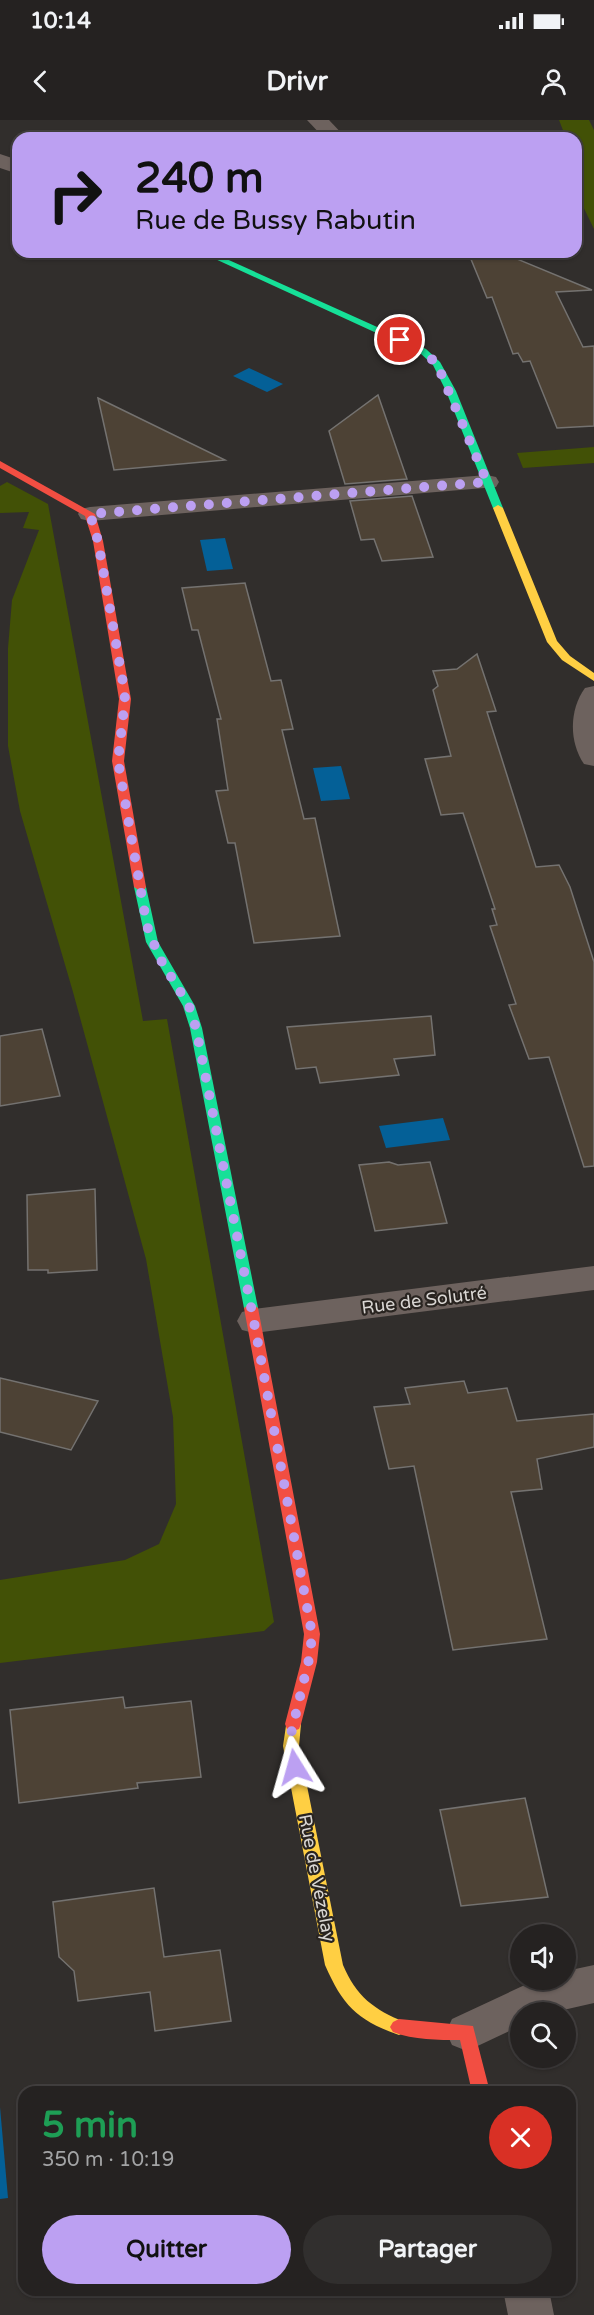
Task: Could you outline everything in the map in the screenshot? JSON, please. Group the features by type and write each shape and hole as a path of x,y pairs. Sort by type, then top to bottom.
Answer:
{"street":[{"path":"317,120 330,132"},
{"path":"217,258 412,345 432,358 451,391 552,642 566,658 594,678"},
{"path":"0,464 90,514 487,482"},
{"name":"Rue de Vézelay","path":"90,514 98,541 123,683 125,699 118,761 144,911 152,942 189,1006 196,1028 312,1634 310,1655 293,1724 291,1746 334,1965 345,1991 377,2019 407,2030 426,2033 467,2032"},
{"path":"594,694 585,724 594,758"},
{"name":"Rue de Solutré","path":"254,1322 594,1278"},
{"path":"480,2086 467,2032 542,1995 569,1987 594,1984"},
{"path":"527,2296 531,2315"}],"green space":[{"path":"559,120 589,120 594,130 594,229 582,204 582,132 564,132"},
{"path":"594,447 594,463 523,468 517,453"},
{"path":"7,482 48,504 143,1021 167,1019 274,1622 264,1631 0,1663 0,1580 125,1560 159,1544 176,1504 173,1417 146,1259 73,992 20,811 8,746 8,648 12,600 39,530 23,528 29,512 0,513 0,486"}],"water":[{"path":"249,368 283,384 267,392 233,376"},
{"path":"225,538 233,569 207,571 200,540"},
{"path":"341,766 350,799 321,801 313,768"},
{"path":"443,1118 450,1140 386,1148 379,1126"},
{"path":"0,2107 8,2198 0,2199"}],"building":[{"path":"470,258 515,258 592,290 556,292 583,347 594,346 594,426 557,428 530,361 523,362 518,353 513,354 492,297 487,298"},
{"path":"378,395 407,479 345,484 329,431"},
{"path":"98,398 225,460 114,470"},
{"path":"412,496 433,557 382,561 374,539 361,540 350,501"},
{"path":"245,583 271,681 281,680 293,729 282,730 304,819 315,818 340,936 254,943 235,843 228,843 216,791 228,790 217,719 221,719 198,630 192,630 182,588"},
{"path":"477,654 496,711 487,712 536,867 559,865 570,887 594,962 594,1166 584,1167 549,1057 529,1059 509,1005 516,1004 490,926 497,925 492,909 495,909 463,813 441,815 425,759 451,756 433,690 438,686 433,671 457,669"},
{"path":"431,1016 435,1055 394,1059 399,1075 320,1083 316,1067 296,1069 287,1027"},
{"path":"42,1029 60,1096 0,1106 0,1036"},
{"path":"389,1162 398,1165 430,1162 447,1223 375,1231 359,1165"},
{"path":"95,1189 97,1270 48,1273 48,1270 28,1270 27,1195"},
{"path":"0,1378 98,1401 71,1450 0,1432"},
{"path":"464,1381 468,1393 507,1388 517,1421 594,1414 594,1447 537,1459 542,1489 511,1492 547,1639 453,1650 414,1466 389,1469 374,1407 410,1404 405,1388"},
{"path":"123,1697 125,1708 191,1701 201,1777 137,1783 138,1788 19,1803 10,1710"},
{"path":"525,1798 548,1897 461,1906 440,1810"},
{"path":"154,1888 164,1957 220,1950 231,2021 155,2031 150,1992 78,2001 74,1971 59,1957 53,1902"}],"traffic: fast":[{"path":"217,258 423,351 437,364 451,391 498,508"},
{"path":"140,887 152,942 189,1006 196,1028 251,1308"}],"traffic: slow":[{"path":"498,508 552,642 566,658 594,678"},
{"path":"293,1724 291,1746 334,1965 339,1978 358,2005 375,2017 399,2027"}],"traffic: jam":[{"path":"0,464 90,514 98,541 123,683 125,699 118,761 140,887"},
{"path":"251,1308 312,1634 309,1662 293,1724"},
{"path":"399,2027 434,2032 467,2032 480,2086"}],"route":[{"path":"295,1767 291,1734 310,1655 312,1634 196,1028 189,1006 152,942 144,911 118,761 125,699 123,683 98,541 90,514 487,482 451,391 437,364 423,351 400,340"}]}
